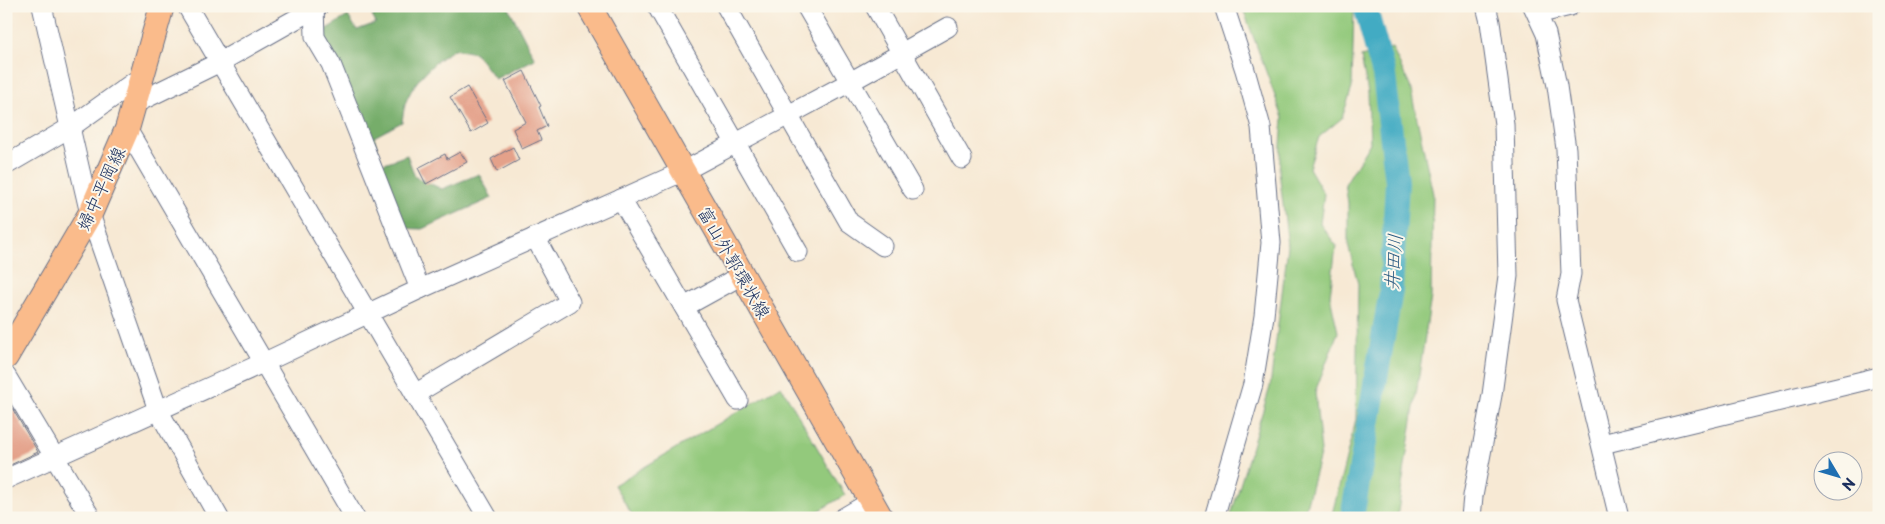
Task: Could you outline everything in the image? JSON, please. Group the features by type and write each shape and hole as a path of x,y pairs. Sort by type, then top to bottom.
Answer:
{"main road":[{"name":"婦中平岡線","path":"6,356 90,214 127,129 162,6"},
{"name":"富山外郭環状線","path":"589,6 877,509"}],"street":[{"path":"42,6 90,214 158,410 220,518"},
{"path":"186,6 488,518"},
{"path":"657,6 798,252"},
{"path":"726,6 850,222 884,246"},
{"path":"806,6 913,190"},
{"path":"875,6 962,159"},
{"path":"1214,518 1253,384 1264,316 1270,243 1261,127 1224,6"},
{"path":"1471,518 1473,496 1492,395 1508,276 1504,124 1490,22 1486,6"},
{"path":"1570,6 1535,10 1546,34 1558,86 1566,149 1571,274 1566,300 1619,518"},
{"path":"134,104 220,62 316,7"},
{"path":"316,7 315,37 332,64 420,289"},
{"path":"6,479 420,289 684,171 948,27"},
{"path":"6,164 71,127 142,77"},
{"path":"127,129 355,518"},
{"path":"621,199 738,400"},
{"path":"415,394 570,302 535,237"},
{"path":"684,307 742,275"},
{"path":"6,376 91,518"},
{"path":"1602,444 1879,377"},
{"path":"843,518 877,509"}],"green space":[{"path":"394,6 508,6 535,59 495,79 475,53 454,49 433,64 411,91 406,102 402,122 374,137 382,164 407,155 415,177 442,189 479,174 492,198 422,229 397,228 318,34 348,16 357,30 376,23 372,16"},
{"path":"1242,6 1354,6 1352,88 1342,118 1319,137 1309,168 1324,194 1320,224 1336,245 1330,296 1338,332 1315,392 1321,451 1303,518 1230,518 1270,387 1288,246 1279,171 1283,118"},
{"path":"1392,48 1410,86 1433,194 1431,297 1397,518 1331,518 1356,419 1358,284 1348,244 1348,203 1345,184 1370,143 1368,93 1361,57"},
{"path":"781,386 845,495 807,518 634,518 614,485"}],"building":[{"path":"524,71 541,106 539,107 547,126 537,131 541,140 522,149 513,129 526,122 505,81"},
{"path":"467,87 488,123 471,133 450,97"},
{"path":"513,147 519,160 497,172 491,159"},
{"path":"460,152 467,162 426,184 418,168 445,154 447,159"},
{"path":"6,398 38,452 6,467"}],"waterway":[{"name":"井田川","path":"1352,518 1391,291 1397,182 1384,75 1365,6"}]}
